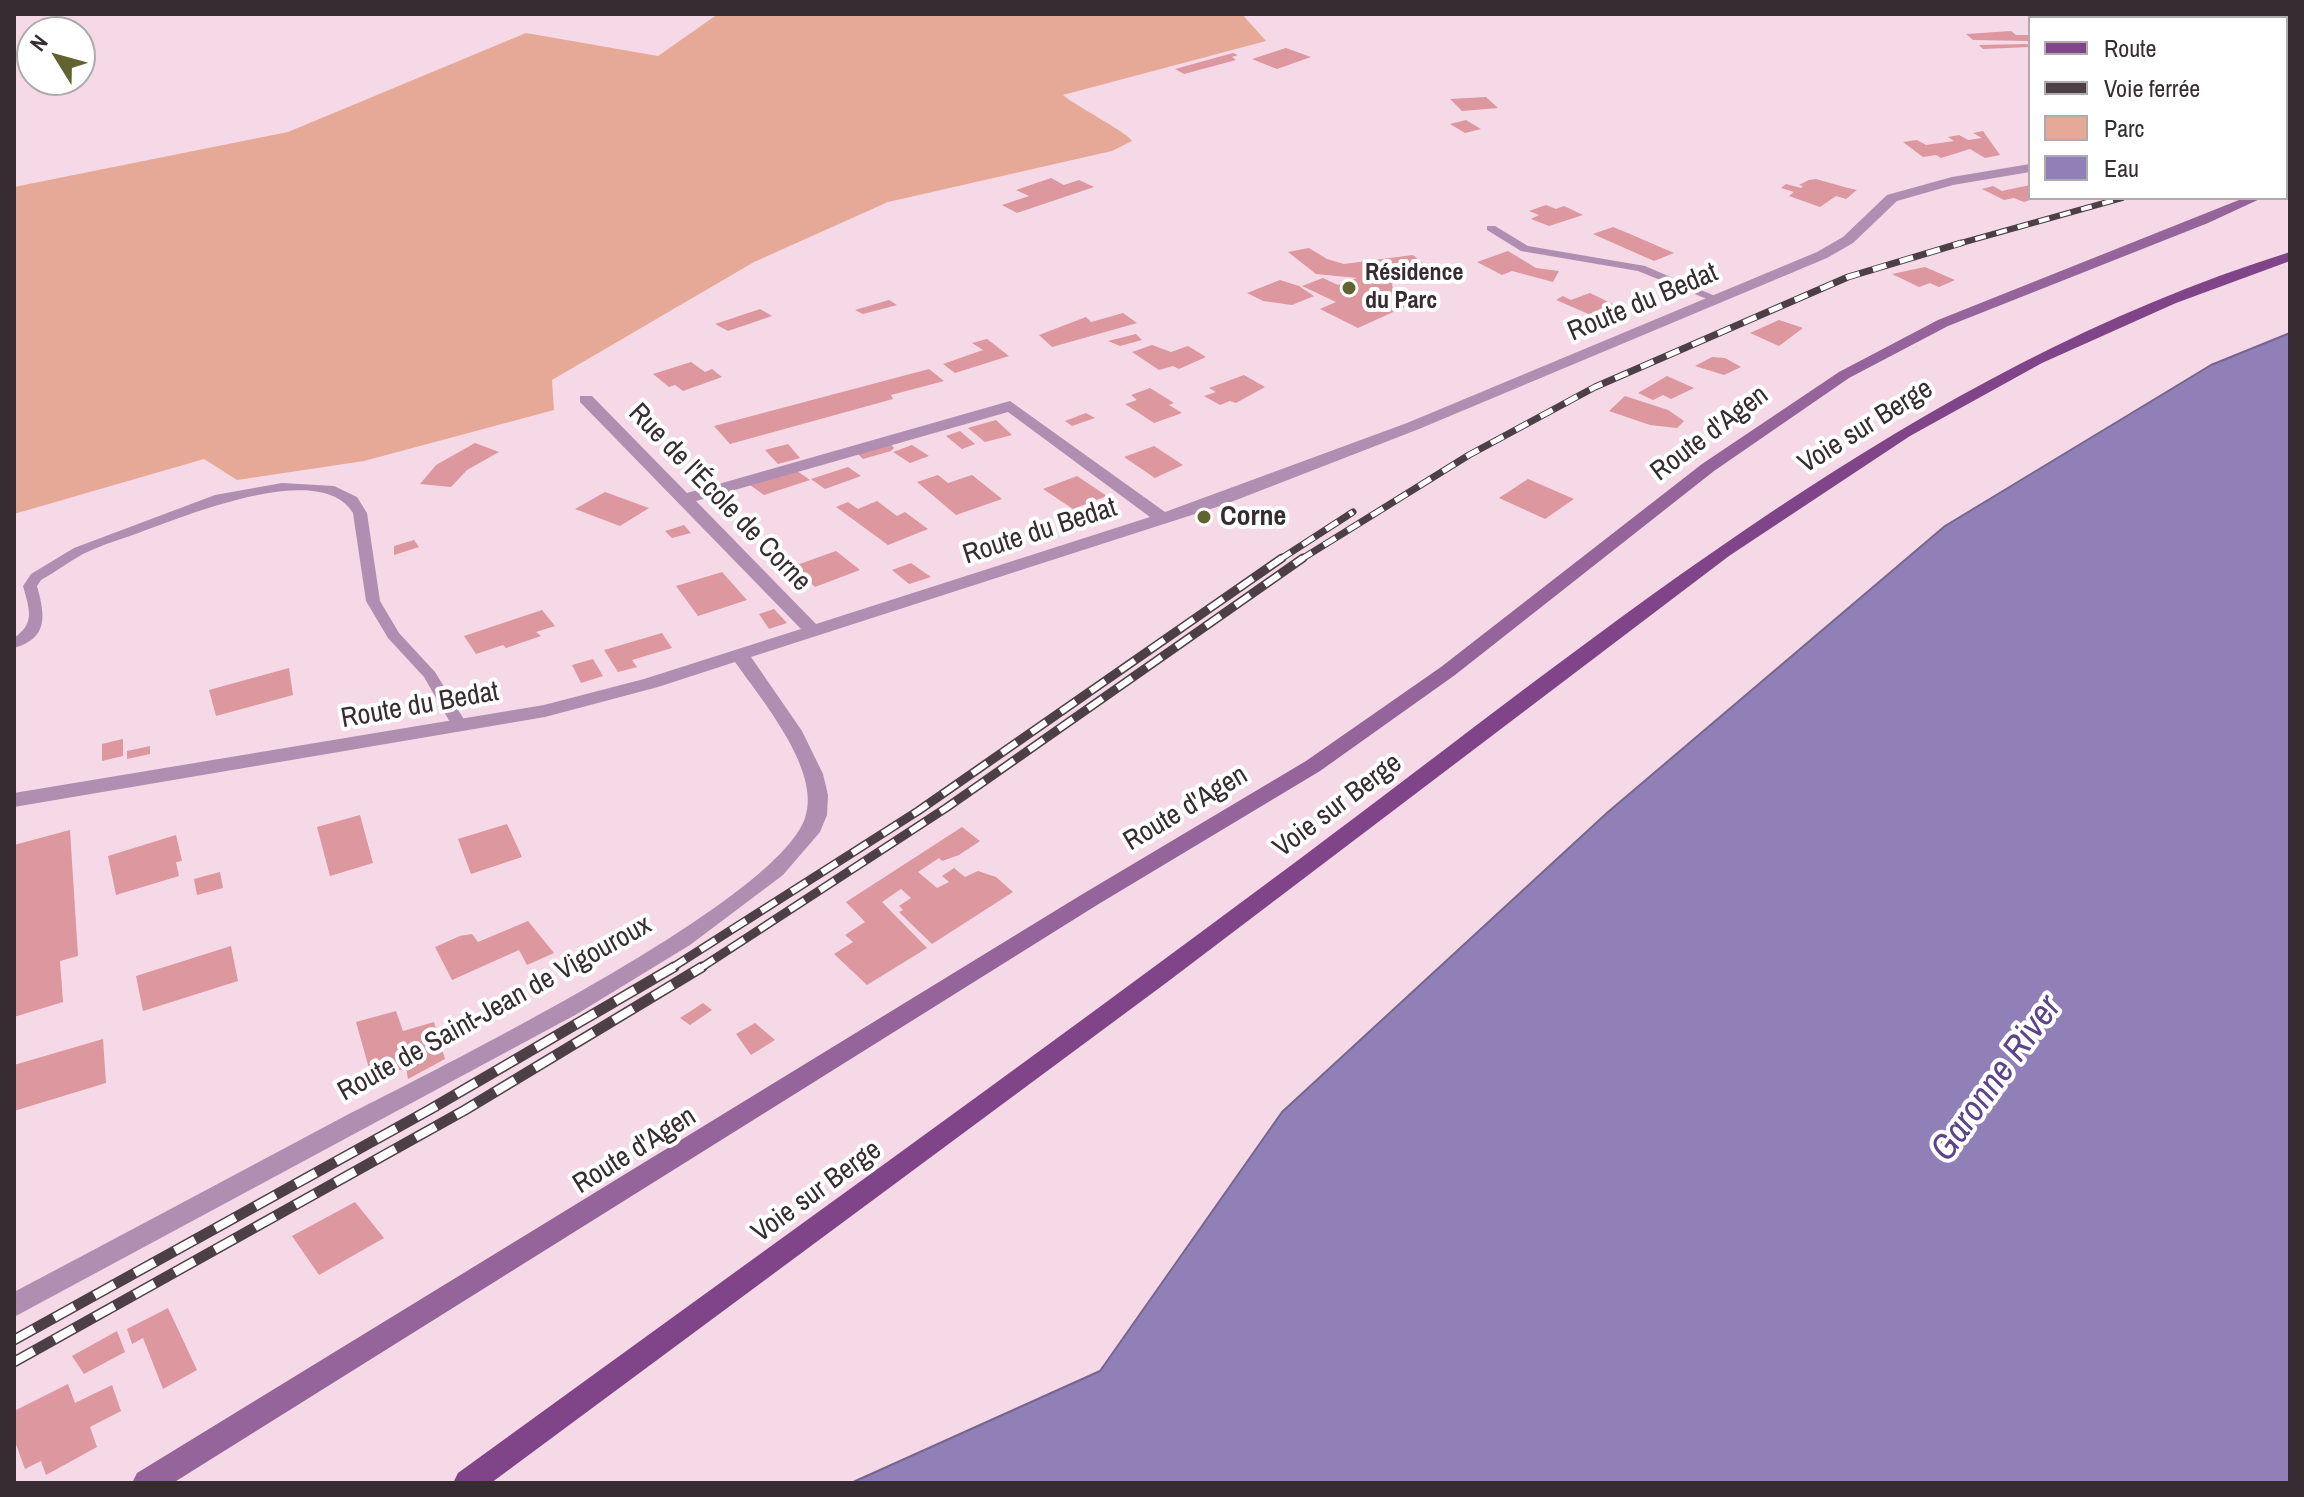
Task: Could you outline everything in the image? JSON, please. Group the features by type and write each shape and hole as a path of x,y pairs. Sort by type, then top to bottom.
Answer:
{"main road":[{"name":"Route d'Agen","path":"147,1483 549,1237 1093,897 1317,763 1446,672 1774,418 1850,370 1949,319 2251,200"},
{"name":"Voie sur Berge","path":"468,1483 1146,986 1723,552 1904,433 2037,360 2171,300 2290,256"}],"street":[{"name":"Route du Bedat","path":"14,800 560,707 814,632 1164,519 1413,426 1822,255 1848,240 1892,198 1952,181 2028,168"},
{"name":"Rue de l'École de Corne","path":"586,399 814,632"},
{"path":"685,499 1010,406 1164,519"},
{"name":"Route de Saint-Jean de Vigouroux","path":"14,1305 507,1040 666,950 770,875 797,849 817,817 817,798 811,764 740,655"}],"lane":[{"path":"1491,228 1525,249 1641,268 1716,299"},
{"path":"14,644 35,629 38,620 30,586 36,577 79,551 220,498 282,487 334,490 352,500 360,513 373,601 393,635 430,675 460,726"}],"green space":[{"path":"718,14 1242,14 1266,41 1063,95 1132,141 1112,151 888,202 754,262 552,380 554,410 364,461 237,480 204,459 14,514 14,187 288,132 526,33 658,56"}],"water":[{"name":"Garonne River","path":"2290,333 2290,1483 851,1483 1100,1371 1282,1112 1608,812 1945,526 2211,365"}],"building":[{"path":"2060,14 2111,16 2062,16"},
{"path":"2011,31 2016,35 2028,35 2028,41 1973,40 1966,34"},
{"path":"2027,44 2028,47 1983,49 1979,45"},
{"path":"1286,48 1311,57 1277,69 1252,59"},
{"path":"1233,53 1238,55 1232,57 1236,60 1184,74 1175,69"},
{"path":"1486,97 1498,108 1462,111 1450,99"},
{"path":"1466,120 1481,129 1465,133 1450,124"},
{"path":"1983,131 2000,155 1985,158 1970,149 1941,158 1936,155 1923,157 1903,142 1917,140 1926,145 1954,141 1948,137 1959,135 1968,140 1982,138 1973,133"},
{"path":"1051,178 1064,185 1079,180 1094,187 1017,213 1002,205 1029,196 1016,190"},
{"path":"1816,179 1857,190 1846,199 1836,196 1820,207 1789,196 1794,192 1781,188 1786,184 1801,188 1803,186 1799,185"},
{"path":"2028,185 2030,200 2024,202 2014,198 2004,200 1982,189 1993,186 2002,191"},
{"path":"1546,205 1556,209 1564,206 1583,215 1549,226 1531,219 1539,215 1529,211"},
{"path":"1613,227 1674,253 1654,261 1593,234"},
{"name":"Résidence du Parc","path":"1309,248 1327,259 1344,264 1413,255 1424,264 1434,263 1444,274 1392,284 1393,289 1413,303 1358,328 1320,309 1336,302 1302,286 1323,278 1338,285 1357,278 1316,274 1288,252"},
{"path":"1508,251 1536,268 1559,271 1553,282 1512,271 1502,275 1477,262"},
{"path":"1925,267 1955,280 1939,287 1930,283 1919,287 1892,274"},
{"path":"1280,280 1299,286 1314,296 1292,305 1263,301 1247,293"},
{"path":"1590,293 1621,308 1608,314 1600,311 1591,315 1556,300 1563,296 1571,300"},
{"path":"889,300 897,305 863,314 855,310"},
{"path":"760,309 772,316 728,331 715,324"},
{"path":"1123,313 1137,323 1052,347 1039,335 1086,317 1091,322"},
{"path":"1779,320 1803,328 1779,346 1750,333"},
{"path":"1136,334 1142,340 1120,346 1108,341"},
{"path":"987,339 1009,356 955,373 943,364 983,350 972,343"},
{"path":"1152,345 1171,352 1188,346 1206,357 1179,369 1173,366 1159,370 1132,352"},
{"path":"1712,357 1725,358 1741,367 1724,375 1695,366"},
{"path":"691,362 705,372 712,369 722,377 683,391 675,385 669,387 653,374"},
{"path":"929,369 944,381 891,395 893,399 730,444 714,426"},
{"path":"1244,375 1265,387 1236,403 1230,401 1220,405 1204,396 1216,392 1209,388"},
{"path":"1667,376 1694,388 1671,399 1663,395 1653,400 1638,393"},
{"path":"1150,388 1174,403 1169,405 1182,413 1154,423 1125,404 1137,400 1131,395"},
{"path":"1625,396 1668,410 1684,421 1677,428 1650,425 1609,411"},
{"path":"1086,413 1095,418 1072,426 1065,421"},
{"path":"996,420 1012,435 985,442 968,428"},
{"path":"960,431 975,444 962,449 946,436"},
{"path":"475,443 499,452 467,470 451,487 420,484 436,465"},
{"path":"788,444 800,458 778,464 765,450"},
{"path":"891,444 894,448 891,451 863,459 858,454"},
{"path":"912,445 929,456 910,463 893,452"},
{"path":"1154,446 1183,465 1155,478 1124,457"},
{"path":"848,467 861,476 825,489 811,479"},
{"path":"797,471 810,480 764,495 750,485"},
{"path":"938,475 948,483 972,475 1002,499 956,515 917,482"},
{"path":"1077,476 1107,496 1073,509 1043,489"},
{"path":"1528,479 1574,499 1545,519 1499,498"},
{"path":"605,492 649,508 620,526 575,509"},
{"path":"877,501 897,516 905,512 928,529 888,545 836,507 848,502 858,509"},
{"path":"684,525 691,533 672,538 665,531"},
{"path":"414,540 419,547 394,555 394,546"},
{"path":"993,544 1005,553 988,558 976,549"},
{"path":"836,551 860,570 815,587 794,566"},
{"path":"911,563 931,577 909,584 892,570"},
{"path":"722,572 747,600 698,616 676,586"},
{"path":"774,609 787,623 769,629 759,614"},
{"path":"542,610 555,626 536,632 541,636 506,648 503,645 476,654 464,636"},
{"path":"662,633 672,648 632,660 637,667 618,672 604,650"},
{"path":"593,659 603,676 581,683 572,665"},
{"path":"289,668 293,695 216,716 209,690"},
{"path":"123,739 123,756 102,761 102,744"},
{"path":"150,746 150,754 127,759 127,751"},
{"path":"360,815 373,863 330,876 317,827"},
{"path":"507,824 522,857 471,874 458,839"},
{"path":"962,827 980,841 959,855 942,861 939,858 918,872 937,888 949,882 942,876 954,868 965,877 978,871 996,877 1013,892 932,944 899,912 903,910 899,906 911,898 901,889 882,902 927,948 867,985 834,954 853,942 845,935 865,922 846,902"},
{"path":"70,830 78,956 60,961 63,1002 14,1017 14,845"},
{"path":"176,835 182,861 176,862 179,876 116,895 108,856"},
{"path":"220,872 223,888 197,895 194,879"},
{"path":"528,921 554,953 527,965 519,950 452,980 435,947 472,934 478,942"},
{"path":"231,946 238,981 143,1011 136,976"},
{"path":"703,1003 712,1010 690,1025 680,1018"},
{"path":"396,1011 403,1031 434,1022 445,1059 408,1079 406,1068 372,1079 356,1022"},
{"path":"755,1023 775,1040 751,1055 736,1034"},
{"path":"103,1039 106,1083 14,1111 14,1065"},
{"path":"355,1202 384,1238 319,1275 292,1236"},
{"path":"168,1308 197,1370 163,1389 143,1338 132,1344 127,1329"},
{"path":"117,1331 125,1352 84,1374 72,1356"},
{"path":"68,1384 75,1403 112,1385 121,1411 90,1427 97,1447 46,1475 41,1461 25,1469 14,1439 14,1411"}],"railway":[{"path":"1959,244 2115,200"},
{"path":"1301,559 1469,455 1595,387 1848,277 1959,244"},
{"path":"1954,245 1959,244"},
{"path":"1281,559 1353,512"},
{"path":"670,969 918,811 1281,559"},
{"path":"699,969 946,808 1301,559"},
{"path":"14,1340 429,1110 674,967"},
{"path":"14,1362 465,1110 702,967"}],"place":[{"name":"Résidence du Parc","path":"1349,288"},
{"name":"Corne","path":"1204,517"}]}
